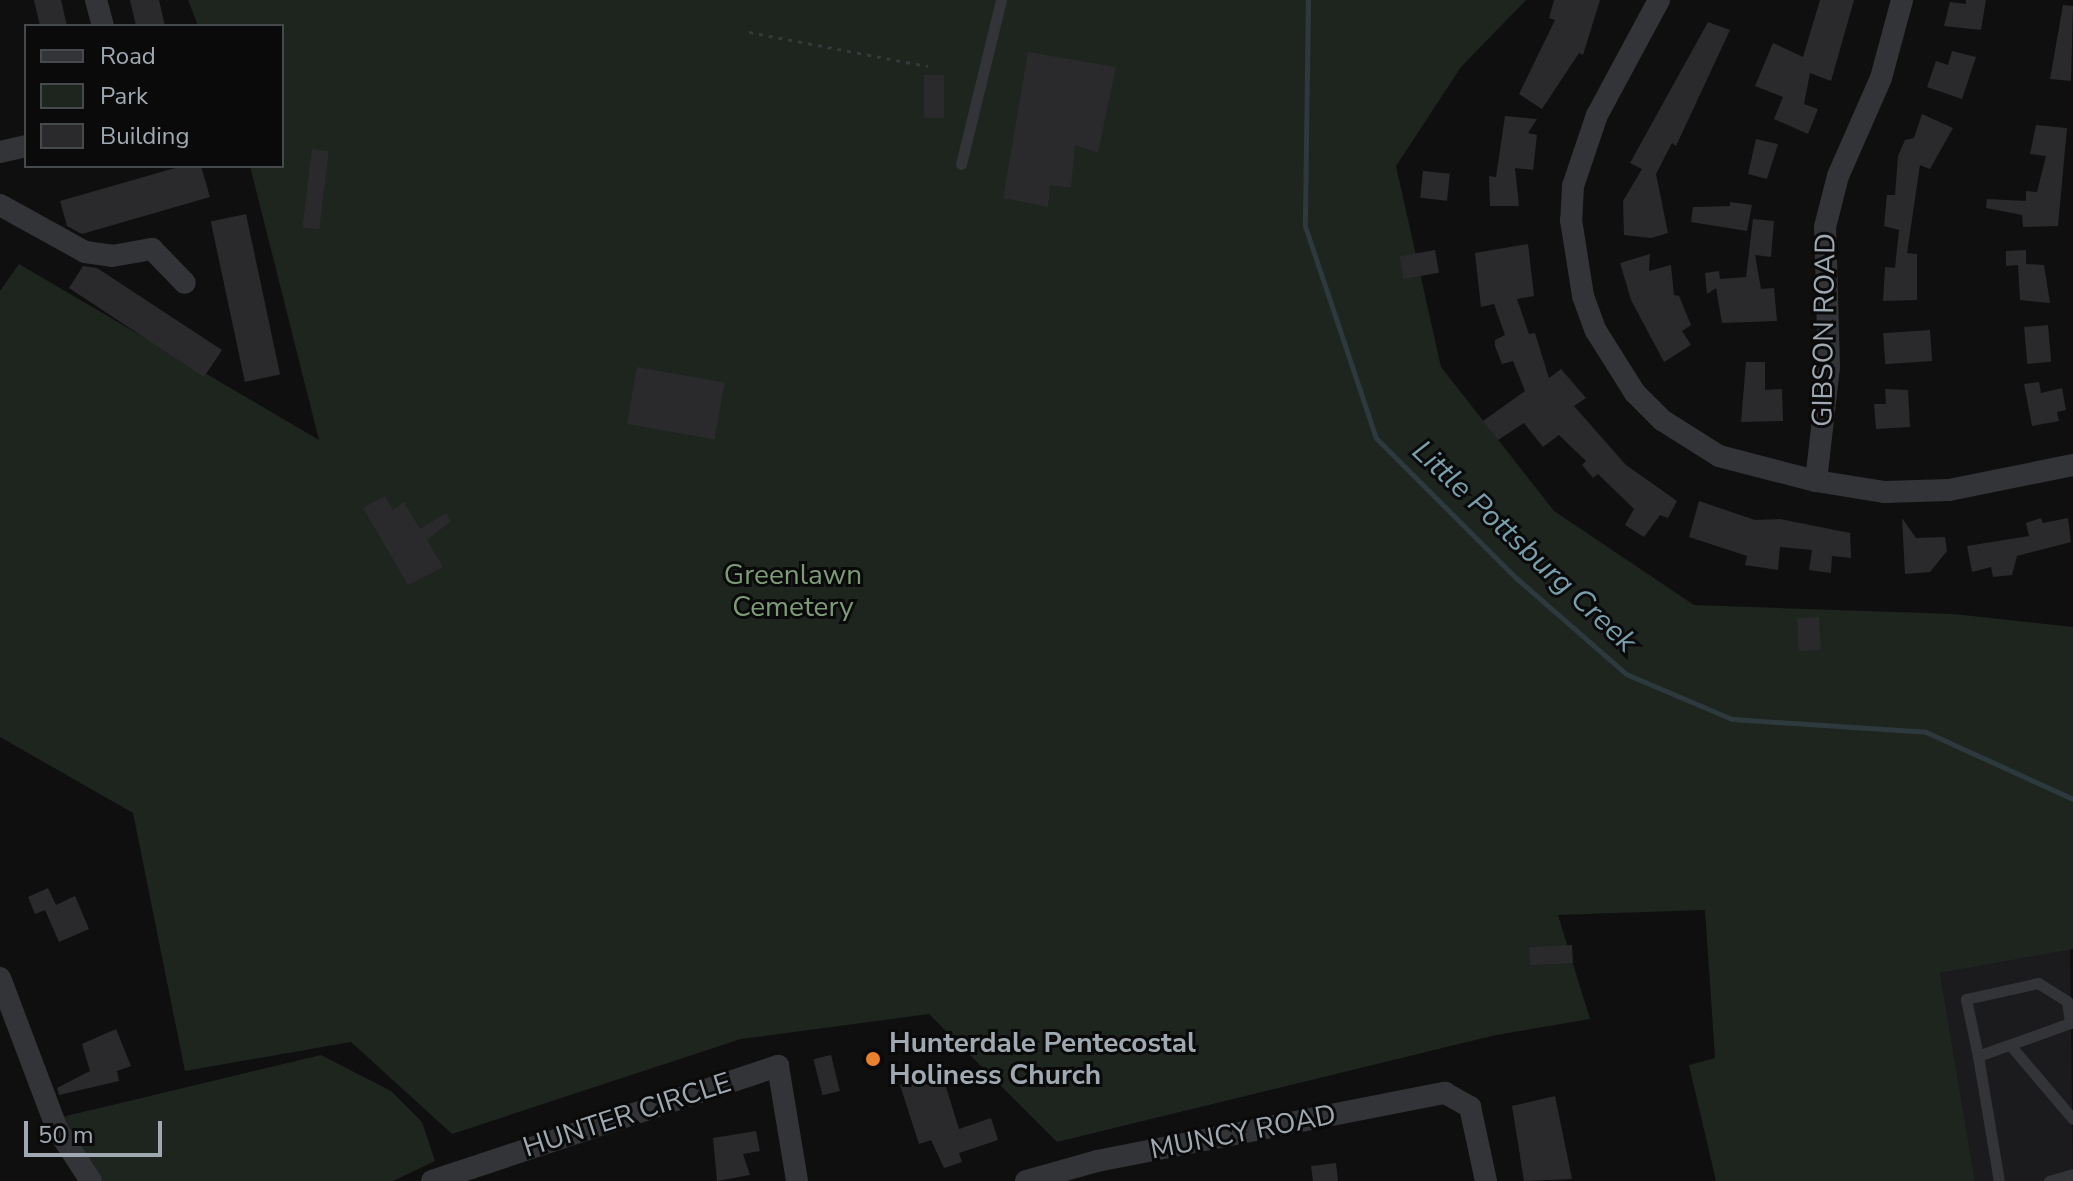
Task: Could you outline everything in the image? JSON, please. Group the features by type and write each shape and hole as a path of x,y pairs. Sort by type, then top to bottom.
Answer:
{"street":[{"path":"96,0 102,24"},
{"path":"1659,0 1597,115 1573,186 1571,220 1583,296 1612,360 1662,420 1719,456 1816,481 1885,492 1949,490 2073,465"},
{"name":"GIBSON ROAD","path":"1816,481 1829,367 1825,227 1838,176 1885,68 1902,0"},
{"path":"0,152 24,146"},
{"path":"0,205 85,252 112,256 152,249 185,283"},
{"path":"0,978 57,1129 91,1181"},
{"name":"HUNTER CIRCLE","path":"432,1181 778,1066 797,1181"},
{"name":"MUNCY ROAD","path":"1026,1181 1097,1161 1428,1094 1460,1097 1476,1122 1486,1181"}],"lane":[{"path":"961,164 1001,0"},
{"path":"1978,1056 2070,1023 2067,1001 2038,983 1966,999 1999,1181"},
{"path":"2010,1045 2073,1119"},
{"path":"2049,1181 2073,1174"}],"path":[{"path":"749,32 928,66"}],"shaded area":[{"path":"2070,947 2073,1181 1975,1181 1940,973"}],"green space":[{"name":"Greenlawn Cemetery","path":"188,0 1526,0 1461,67 1396,166 1441,367 1554,511 1694,605 1954,614 2073,627 2073,949 1940,973 1975,1181 1716,1181 1689,1065 1715,1058 1705,910 1558,915 1590,1019 1496,1035 1057,1142 929,1014 741,1039 452,1134 351,1042 185,1071 133,813 0,737 0,291 19,264 319,440 251,168 284,168 284,24 197,24"},
{"path":"321,1055 391,1091 422,1122 435,1161 393,1181 102,1181 62,1117"}],"building":[{"path":"34,0 61,0 67,24 40,24"},
{"path":"130,0 159,0 165,24 136,24"},
{"path":"1554,0 1600,0 1583,55 1579,53 1542,109 1519,94 1555,20 1549,18"},
{"path":"1820,0 1854,0 1831,81 1810,73 1804,104 1818,109 1808,134 1774,119 1783,97 1755,86 1773,43 1803,57"},
{"path":"1966,0 1986,0 1981,30 1944,26 1950,2 1966,4"},
{"path":"2063,5 2073,6 2071,81 2050,79"},
{"path":"1708,22 1730,30 1676,146 1672,143 1656,174 1668,233 1651,238 1624,235 1623,201 1642,169 1630,163"},
{"path":"1952,51 1976,57 1962,99 1927,87 1936,61 1948,65"},
{"path":"1028,52 1116,67 1098,153 1075,145 1071,188 1050,185 1048,207 1003,198"},
{"path":"924,75 944,75 944,118 924,118"},
{"path":"1922,114 1953,128 1930,169 1920,165 1907,253 1917,254 1917,300 1883,301 1885,267 1895,268 1899,230 1884,226 1887,195 1895,195 1898,156 1905,140 1914,138"},
{"path":"1505,116 1537,119 1528,133 1537,135 1533,170 1515,168 1519,206 1490,206 1489,176 1496,177"},
{"path":"2036,125 2067,128 2058,226 2023,227 2022,215 1986,208 1987,199 2026,201 2026,191 2037,192 2046,156 2030,154"},
{"path":"1756,139 1778,144 1767,179 1748,174"},
{"path":"312,149 329,151 319,229 302,227"},
{"path":"175,168 202,168 210,197 82,234 67,226 60,201"},
{"path":"1423,171 1450,174 1447,201 1420,198"},
{"path":"1730,202 1752,205 1747,231 1691,222 1693,207 1730,206"},
{"path":"246,214 280,374 245,382 211,221"},
{"path":"1753,219 1774,221 1771,257 1755,255 1761,289 1774,288 1777,321 1722,323 1716,288 1707,294 1705,273 1719,271 1720,279 1746,277"},
{"path":"1528,244 1534,296 1517,299 1529,334 1535,333 1549,378 1561,369 1586,398 1574,406 1626,465 1677,501 1668,518 1660,515 1644,537 1625,525 1634,509 1598,474 1593,478 1582,465 1586,461 1559,435 1543,447 1524,423 1498,440 1483,421 1525,391 1513,361 1502,364 1495,346 1495,340 1505,335 1494,304 1481,307 1475,253"},
{"path":"1435,250 1439,273 1404,279 1400,256"},
{"path":"2026,250 2026,264 2044,265 2050,303 2020,300 2018,265 2006,266 2006,251"},
{"path":"1650,254 1649,271 1671,265 1674,295 1679,296 1691,325 1682,331 1691,345 1664,362 1631,300 1620,263"},
{"path":"83,266 97,268 222,350 204,377 69,288"},
{"path":"2048,325 2051,362 2027,364 2024,327"},
{"path":"1930,330 1932,361 1885,364 1883,333"},
{"path":"1746,362 1765,362 1765,390 1782,389 1783,421 1741,422"},
{"path":"637,367 725,382 715,440 627,424"},
{"path":"2039,382 2041,393 2062,388 2066,410 2057,412 2059,421 2032,426 2024,384"},
{"path":"1885,389 1908,390 1910,427 1876,429 1874,404 1886,404"},
{"path":"385,496 393,510 404,502 420,529 446,513 451,521 427,540 443,567 408,585 363,508"},
{"path":"1699,501 1755,520 1780,519 1850,533 1851,558 1832,556 1831,573 1809,570 1812,550 1780,547 1778,570 1745,565 1747,556 1689,537"},
{"path":"1902,518 1916,538 1945,537 1947,551 1930,572 1905,574"},
{"path":"2041,518 2043,523 2068,518 2071,542 2017,556 2012,575 1993,577 1991,567 1972,572 1967,546 2029,536 2026,523"},
{"path":"1819,617 1821,650 1799,651 1797,618"},
{"path":"48,888 56,905 75,896 89,929 59,942 45,910 35,914 28,897"},
{"path":"1572,945 1573,963 1530,965 1529,947"},
{"path":"116,1029 131,1066 117,1071 119,1081 59,1095 57,1088 90,1071 82,1044"},
{"path":"831,1055 840,1091 822,1095 814,1059"},
{"path":"941,1071 959,1129 991,1118 998,1140 959,1153 962,1162 944,1168 931,1140 919,1144 900,1085"},
{"path":"1555,1096 1572,1179 1524,1181 1512,1106"},
{"path":"756,1131 760,1151 743,1154 750,1175 717,1181 713,1138"},
{"path":"1336,1163 1338,1181 1313,1181 1311,1166"}],"waterway":[{"name":"Little Pottsburg Creek","path":"1308,0 1305,226 1376,438 1515,577 1626,674 1732,719 1926,732 2073,799"}],"place":[{"name":"Hunterdale Pentecostal Holiness Church","path":"873,1059"}]}
